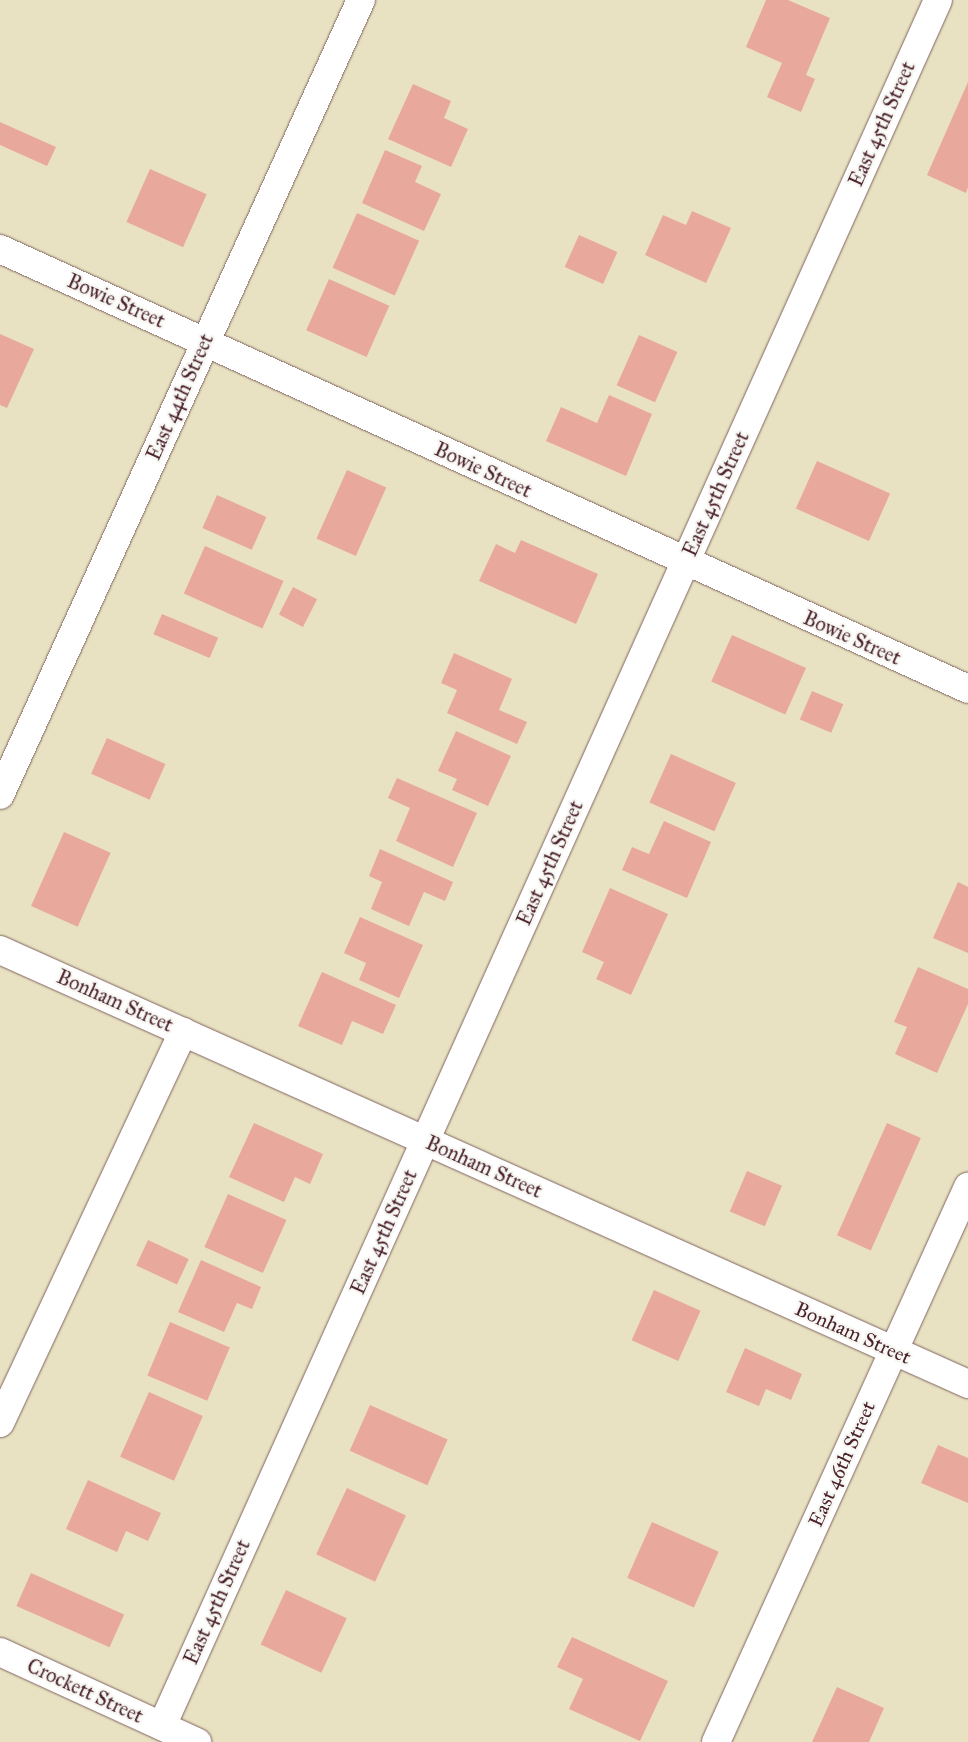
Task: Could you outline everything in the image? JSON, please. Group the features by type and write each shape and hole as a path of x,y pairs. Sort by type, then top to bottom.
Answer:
{"street":[{"name":"East 44th Street","path":"0,795 361,0"},
{"name":"East 45th Street","path":"162,1726 938,0"},
{"name":"Bowie Street","path":"0,249 206,341 685,564 968,689"},
{"name":"Bonham Street","path":"0,950 968,1384"},
{"path":"0,1423 183,1032"},
{"name":"East 46th Street","path":"716,1742 968,1187"},
{"name":"Crockett Street","path":"0,1652 197,1742"}],"building":[{"path":"766,0 788,0 830,18 806,75 815,79 801,112 767,97 782,63 746,47"},
{"path":"968,82 968,187 966,193 927,175"},
{"path":"413,84 451,101 444,118 468,129 451,167 388,139"},
{"path":"0,122 56,147 47,166 0,145"},
{"path":"385,150 422,166 415,182 441,194 424,231 362,203"},
{"path":"150,169 207,194 183,247 126,222"},
{"path":"692,211 731,228 706,283 645,255 663,215 686,225"},
{"path":"357,213 419,241 395,295 333,268"},
{"path":"579,235 617,252 603,284 565,267"},
{"path":"329,279 389,306 367,357 306,330"},
{"path":"0,334 34,349 7,408 0,405"},
{"path":"639,335 677,352 655,402 617,385"},
{"path":"609,395 652,414 626,476 546,441 561,407 597,423"},
{"path":"817,461 890,494 869,541 796,509"},
{"path":"347,470 386,487 356,556 316,539"},
{"path":"217,495 266,517 252,550 202,528"},
{"path":"521,540 598,574 576,624 479,581 496,544 515,553"},
{"path":"205,546 284,581 262,628 184,594"},
{"path":"293,587 317,599 303,627 279,615"},
{"path":"162,614 218,638 210,658 153,634"},
{"path":"732,635 806,668 785,715 711,682"},
{"path":"454,653 512,679 499,710 527,722 517,744 447,713 457,690 441,683"},
{"path":"812,691 843,704 831,733 800,720"},
{"path":"456,731 511,756 488,806 452,790 457,779 438,771"},
{"path":"107,738 165,764 150,800 91,774"},
{"path":"671,754 736,783 714,831 649,802"},
{"path":"397,778 477,813 453,867 396,841 410,808 388,798"},
{"path":"664,821 711,842 687,898 622,870 632,847 649,854"},
{"path":"64,832 111,853 78,927 31,906"},
{"path":"380,849 453,882 445,901 424,892 409,926 371,909 382,882 369,876"},
{"path":"958,882 968,887 968,953 933,938"},
{"path":"610,888 668,914 631,995 596,979 604,962 582,952"},
{"path":"360,917 423,945 399,998 359,980 366,963 344,953"},
{"path":"918,967 968,989 968,1004 937,1073 895,1054 907,1027 894,1022"},
{"path":"322,972 396,1005 383,1034 352,1021 342,1045 298,1026"},
{"path":"254,1123 323,1154 310,1184 295,1177 284,1202 229,1177"},
{"path":"887,1123 921,1138 871,1250 837,1235"},
{"path":"747,1171 782,1186 765,1226 730,1212"},
{"path":"228,1194 286,1220 263,1273 204,1247"},
{"path":"148,1240 189,1259 177,1284 136,1265"},
{"path":"201,1260 261,1287 252,1309 237,1303 224,1332 178,1312"},
{"path":"654,1290 701,1311 678,1361 632,1340"},
{"path":"170,1322 230,1347 207,1401 147,1375"},
{"path":"745,1348 802,1374 791,1400 766,1389 759,1406 726,1392"},
{"path":"149,1392 203,1416 174,1481 120,1457"},
{"path":"370,1405 448,1440 427,1485 350,1451"},
{"path":"938,1445 968,1458 968,1503 921,1483"},
{"path":"88,1480 161,1513 148,1541 126,1531 117,1552 66,1529"},
{"path":"347,1488 406,1515 375,1582 316,1554"},
{"path":"652,1522 719,1552 694,1607 627,1578"},
{"path":"31,1573 124,1614 110,1647 16,1606"},
{"path":"286,1590 347,1618 321,1673 261,1644"},
{"path":"572,1637 668,1681 640,1741 569,1709 583,1679 557,1667"},
{"path":"837,1687 884,1708 869,1742 812,1742"}]}
